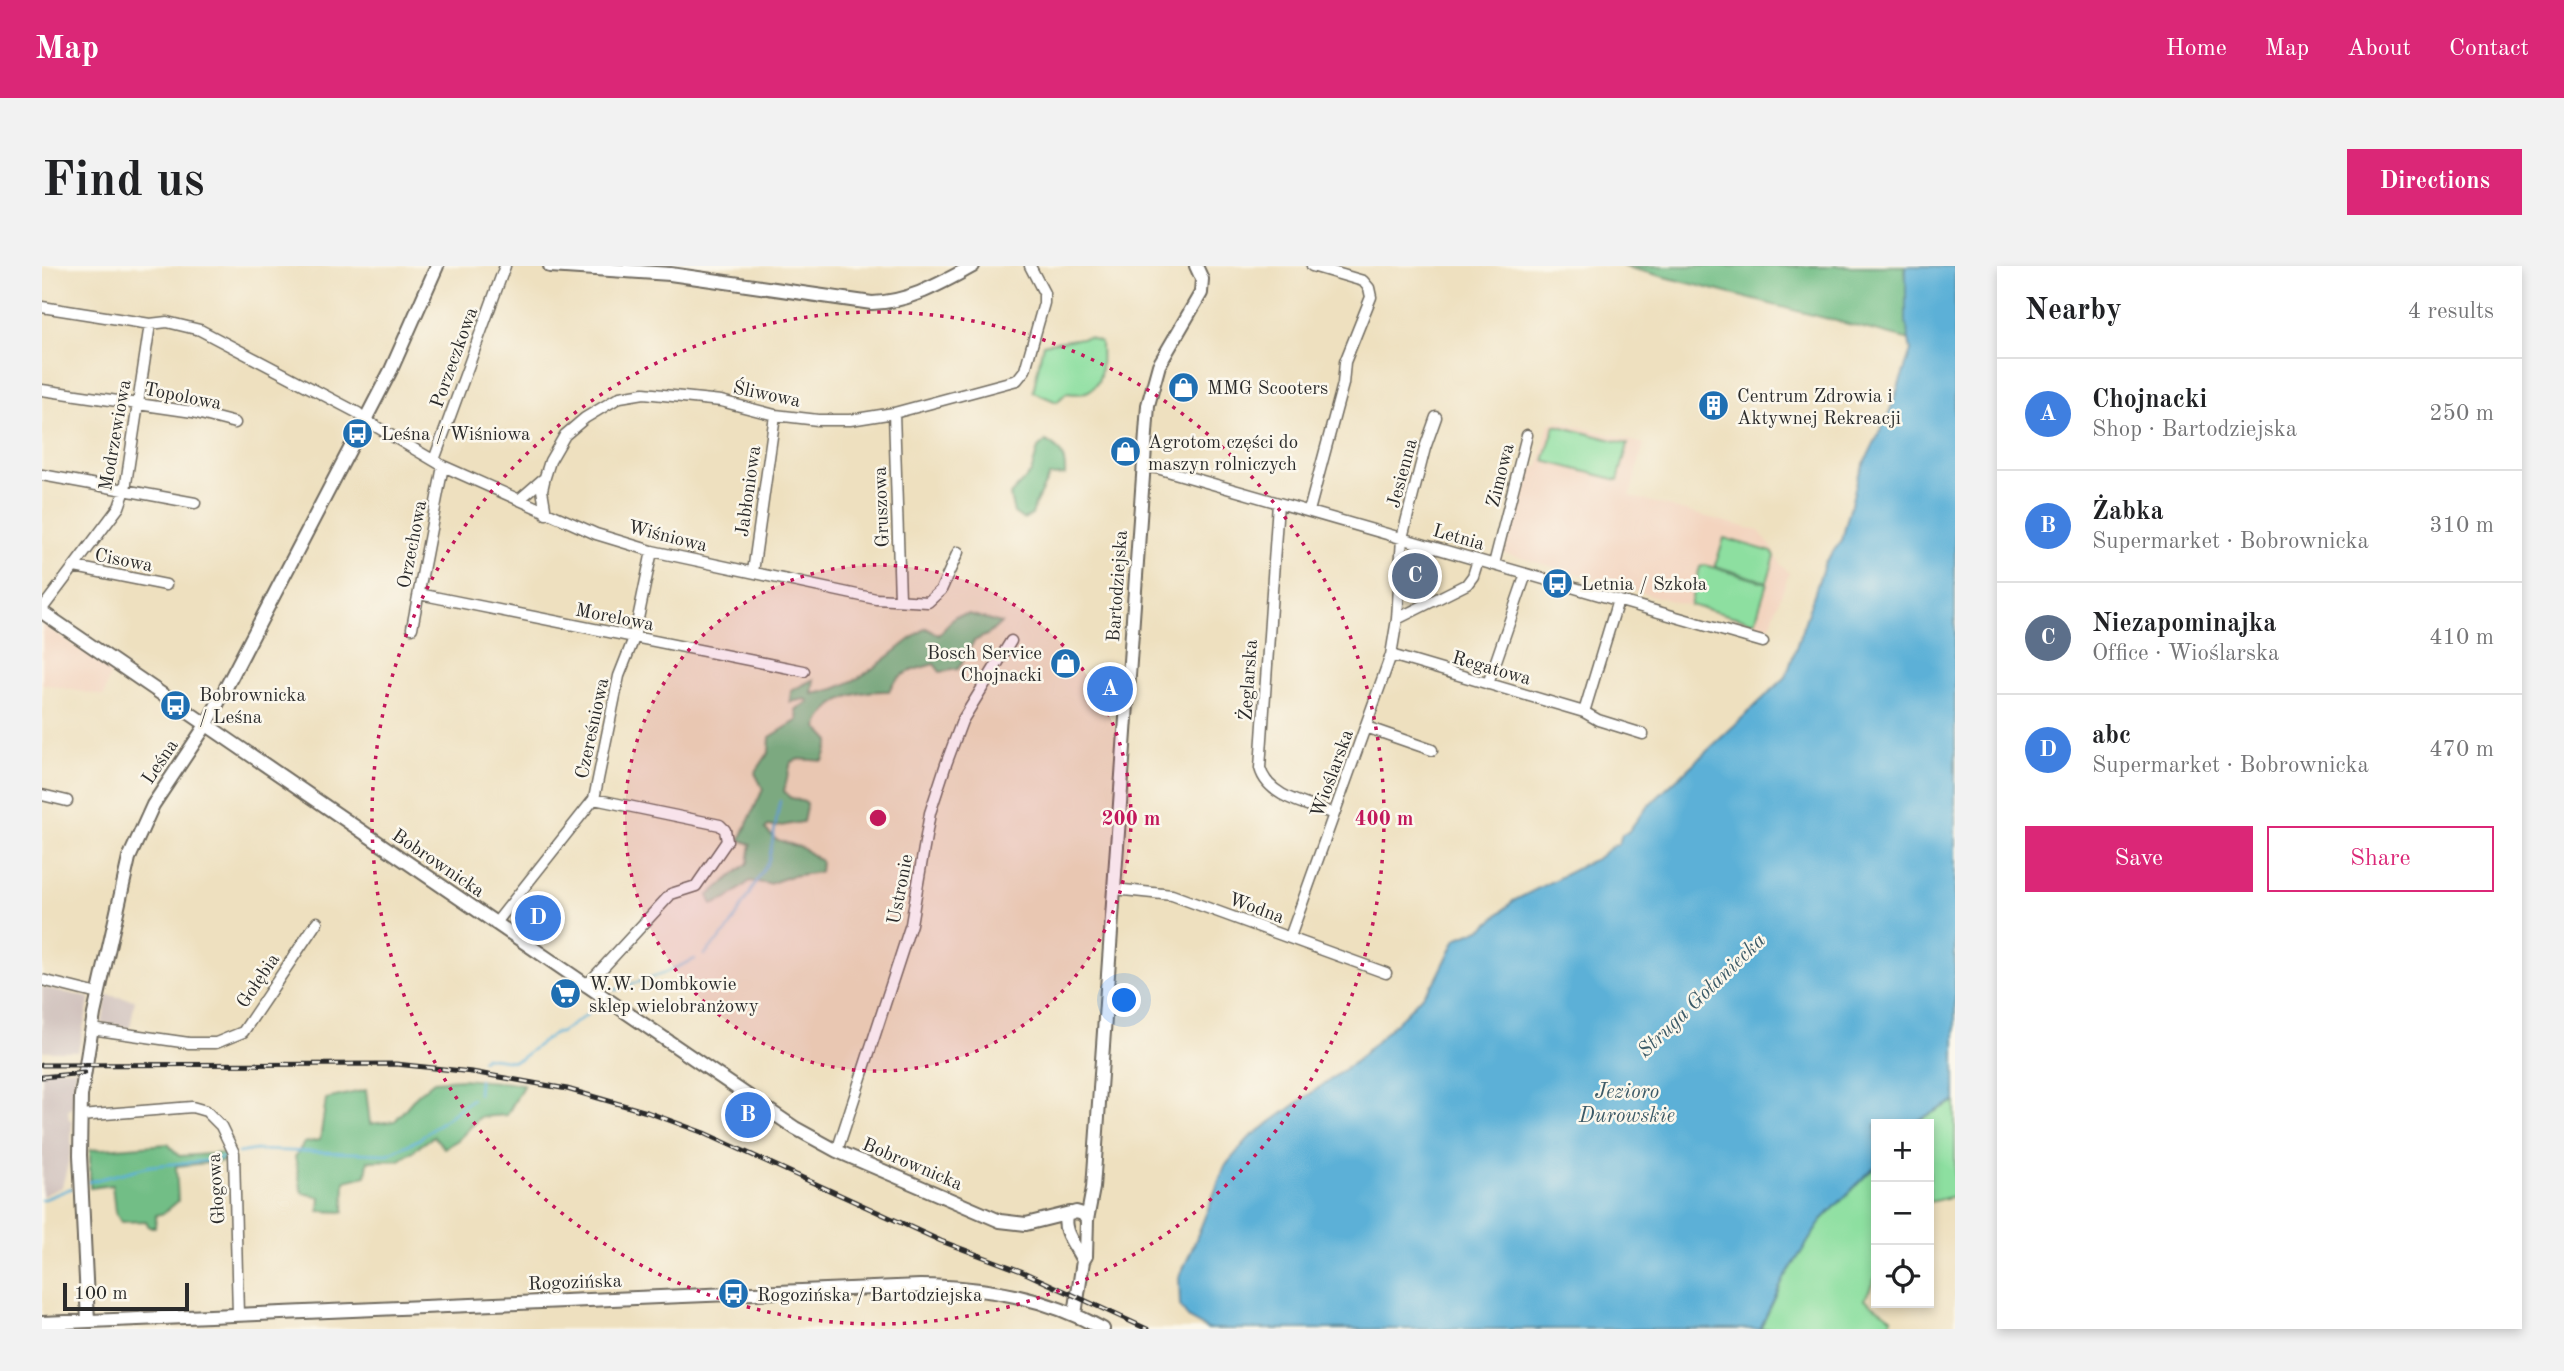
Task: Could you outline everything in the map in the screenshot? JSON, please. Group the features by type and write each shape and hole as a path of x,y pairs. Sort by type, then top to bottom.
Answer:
{"street":[{"name":"Porzeczkowa","path":"438,463 505,266"},
{"path":"550,266 670,274 872,303 894,301 916,294 974,266"},
{"name":"Śliwowa","path":"546,514 542,490 545,477 550,461 565,435 585,418 620,397 644,393 721,401 775,415 818,420 850,420 894,413 1017,380 1025,370 1044,303 1044,293 1030,266"},
{"name":"Bartodziejska","path":"1075,1314 1087,1249 1086,1225 1093,1188 1148,405 1161,362 1200,296 1202,279 1196,266"},
{"path":"1308,511 1343,384 1345,362 1371,298 1369,288 1363,281 1312,266"},
{"name":"Leśna","path":"88,1325 80,1116 91,1029 122,880 140,830 156,799 206,725 365,420 437,267"},
{"name":"Wiśniowa","path":"42,307 150,324 167,322 200,330 358,413 365,420 438,463 546,514 596,534 652,551 876,599 928,602 941,590 958,552"},
{"name":"Modrzewiowa","path":"42,611 120,507 125,490 150,324"},
{"name":"Topolowa","path":"42,390 193,412 235,423"},
{"name":"Gruszowa","path":"894,413 900,599"},
{"name":"Jabłoniowa","path":"753,572 775,415"},
{"name":"Jesienna","path":"1402,538 1425,448 1436,417"},
{"name":"Zimowa","path":"1494,564 1527,435"},
{"name":"Orzechowa","path":"412,628 438,463"},
{"name":"Letnia","path":"1144,467 1157,468 1763,642"},
{"path":"42,475 195,503"},
{"name":"Śliwowa","path":"519,500 545,477"},
{"name":"Żeglarska","path":"1278,503 1260,768 1266,783 1276,791 1334,814"},
{"name":"Wioślarska","path":"1290,937 1391,655 1397,620 1402,538"},
{"name":"Czereśniowa","path":"495,924 594,799 619,676 634,638 652,551"},
{"path":"1397,620 1467,584 1473,576 1478,560"},
{"name":"Cisowa","path":"75,567 166,585"},
{"path":"1488,684 1526,573"},
{"name":"Morelowa","path":"419,594 804,671"},
{"path":"1584,712 1618,600"},
{"name":"Bobrownicka","path":"42,611 795,1128 837,1151 1003,1222 1022,1224 1050,1218 1069,1221 1080,1213 1086,1225"},
{"name":"Ustronie","path":"837,1151 911,924 930,813 946,764 962,721 1011,641"},
{"name":"Regatowa","path":"1391,655 1584,712 1598,720 1643,734"},
{"path":"1366,727 1432,750"},
{"path":"42,795 67,801"},
{"path":"586,986 671,894 696,886 727,841 725,830 720,825 594,799"},
{"name":"Wodna","path":"1114,889 1172,895 1386,972"},
{"name":"Gołębia","path":"91,1029 189,1043 216,1043 243,1032 317,922"},
{"path":"42,980 98,994"},
{"name":"Głogowa","path":"80,1116 192,1107 206,1111 221,1126 234,1153 238,1315"},
{"name":"Bartodziejska","path":"1069,1221 1088,1192 1093,1173"},
{"path":"1069,1221 1080,1234 1086,1225"},
{"path":"1069,1221 1083,1261"},
{"name":"Rogozińska","path":"42,1323 88,1325 238,1315 912,1286 974,1288 1034,1299 1075,1314 1103,1329"}],"shaded area":[{"path":"1555,422 1644,444 1630,496 1759,531 1789,573 1770,625 1766,628 1504,553 1525,472 1531,466 1539,467 1549,424"},
{"path":"42,624 111,670 104,696 42,684"},
{"path":"42,987 90,998 78,1051 42,1051"},
{"path":"107,995 135,1000 130,1028 102,1023"},
{"path":"42,1068 76,1069 73,1106 68,1111 69,1120 72,1122 71,1152 62,1187 42,1196"}],"green space":[{"path":"1622,266 1905,266 1910,340"},
{"path":"1088,337 1101,342 1101,372 1096,385 1083,393 1066,393 1057,402 1033,392 1043,344"},
{"path":"1555,425 1628,444 1618,480 1544,461"},
{"path":"1046,441 1062,455 1065,475 1049,476 1032,515 1023,519 1014,513 1010,495 1031,473 1038,448"},
{"path":"1724,538 1772,552 1775,556 1767,582 1715,566"},
{"path":"1705,565 1767,583 1755,622 1690,605 1700,567"},
{"path":"969,614 1001,623 989,634 974,641 958,669 940,672 934,664 902,675 889,691 857,694 837,702 822,717 817,727 830,741 823,761 799,759 791,762 784,791 789,797 807,803 803,822 768,826 765,829 775,839 802,848 821,861 820,872 791,876 769,884 750,881 727,899 712,905 708,896 748,863 751,844 740,840 763,789 755,773 769,752 770,737 798,720 796,709 809,702 806,699 790,702 791,691 814,679 812,694 844,685 859,678 926,628 939,635 955,616"},
{"path":"461,1079 524,1084 507,1115 480,1117 458,1140 444,1148 434,1136 400,1160 368,1161 366,1176 345,1181 344,1212 319,1211 320,1197 302,1193 295,1157 304,1143 320,1140 326,1099 366,1090 370,1124 395,1121 417,1095 434,1081"},
{"path":"1955,1101 1955,1196 1934,1201 1934,1119 1921,1119"},
{"path":"168,1144 179,1156 225,1153 227,1161 176,1166 178,1201 164,1213 156,1215 155,1227 149,1227 146,1221 121,1222 115,1212 112,1185 90,1188 90,1150"},
{"path":"1871,1170 1871,1286 1865,1299 1871,1303 1871,1308 1878,1308 1892,1318 1886,1329 1760,1329 1784,1279 1822,1220"}],"water":[{"name":"Jezioro Durowskie","path":"1906,266 1955,266 1955,1101 1921,1119 1871,1119 1871,1170 1822,1220 1784,1279 1760,1329 1207,1329 1189,1319 1180,1306 1179,1277 1225,1166 1249,1138 1356,1061 1407,1012 1436,980 1456,939 1485,927 1513,901 1596,859 1610,847 1619,844 1622,834 1628,832 1645,809 1786,677 1825,562 1842,540 1858,476 1890,411 1911,351 1906,322"}],"waterway":[{"path":"704,955 729,929 769,860 780,801"},
{"path":"615,990 695,959"},
{"path":"482,1060 485,1057 513,1061 520,1059 554,1033 560,1033 588,1014"},
{"path":"478,1094 479,1080"},
{"path":"238,1153 256,1150 388,1154 418,1140 472,1099"},
{"path":"88,1182 150,1166 229,1156"},
{"path":"42,1200 72,1188"}],"railway":[{"path":"42,1065 396,1064 472,1072 567,1089 647,1112 704,1133 941,1241 1021,1271 1147,1329"},
{"path":"42,1077 84,1073"}],"place":[{"name":"MMG Scooters","path":"1184,387"},
{"name":"Centrum Zdrowia i Aktywnej Rekreacji","path":"1714,406"},
{"name":"Leśna / Wiśniowa","path":"358,433"},
{"name":"Agrotom części do maszyn rolniczych","path":"1125,452"},
{"name":"Niezapominajka","path":"1415,576"},
{"name":"Letnia / Szkoła","path":"1558,583"},
{"name":"Bosch Service Chojnacki","path":"1065,663"},
{"name":"Chojnacki","path":"1110,689"},
{"name":"Bobrownicka / Leśna","path":"176,705"},
{"name":"abc","path":"538,918"},
{"name":"W.W. Dombkowie sklep wielobranżowy","path":"566,994"},
{"name":"Żabka","path":"748,1115"},
{"name":"Rogozińska / Bartodziejska","path":"734,1294"}],"water label":[{"name":"Struga Gołaniecka","path":"1701,995"}]}
